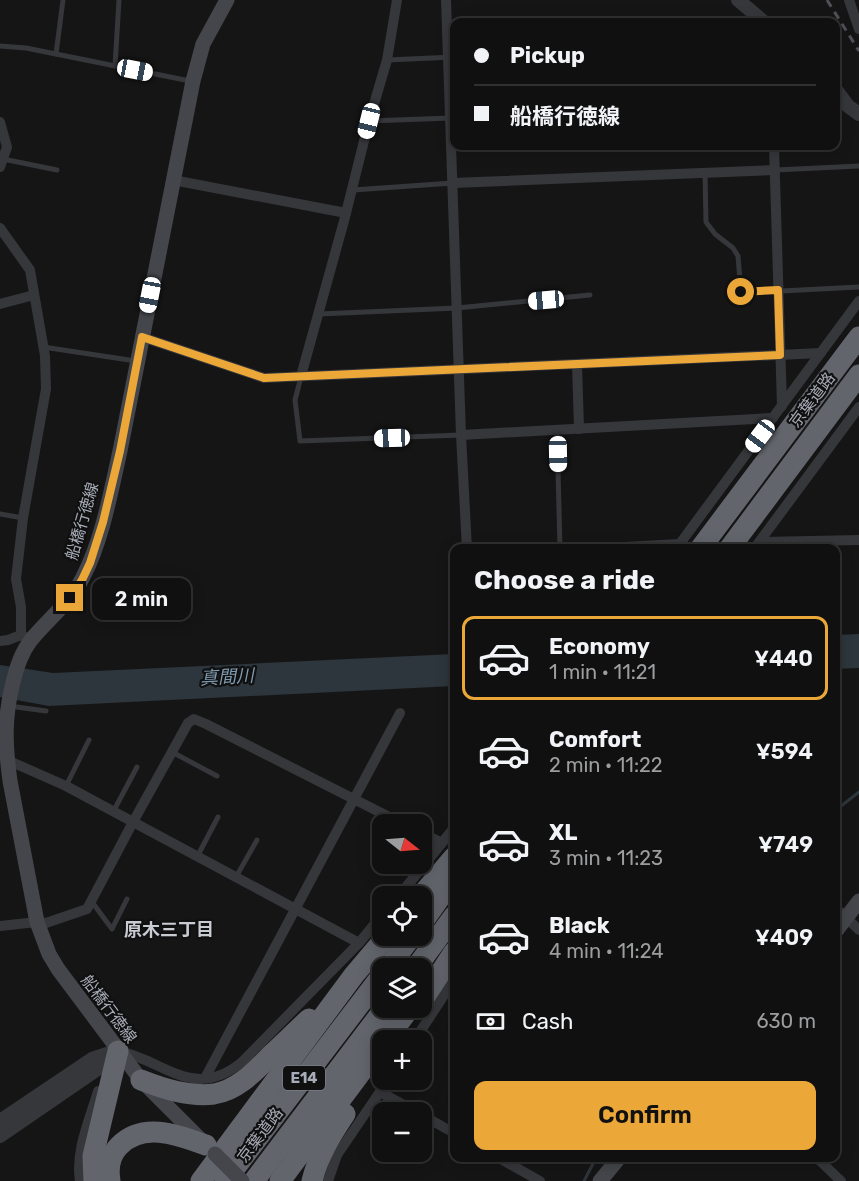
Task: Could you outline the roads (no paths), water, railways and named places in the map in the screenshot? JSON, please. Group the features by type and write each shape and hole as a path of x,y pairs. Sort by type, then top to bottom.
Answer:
{"highway":[{"name":"京葉道路","path":"687,544 859,337"},
{"name":"京葉道路","path":"733,544 859,375"},
{"path":"427,886 448,850"},
{"path":"432,909 450,884"},
{"path":"423,958 450,921"},
{"path":"201,1181 354,975 379,946"},
{"path":"395,958 404,946"},
{"path":"432,980 450,956"},
{"path":"432,985 450,957"},
{"path":"141,1080 168,1090 195,1094 217,1093 236,1086 250,1076 354,975"},
{"name":"京葉道路","path":"225,1181 372,988"},
{"name":"京葉道路","path":"254,1181 377,1018"},
{"path":"393,1030 402,1018"},
{"path":"94,1181 93,1156 118,1051"},
{"path":"280,1181 372,1058"},
{"path":"312,1181 323,1150 372,1074"},
{"path":"110,1181 109,1173 115,1150 124,1140 135,1134 159,1132 189,1139 210,1150"}],"main road":[{"name":"船橋行徳線","path":"225,0 203,44 193,81 110,492 90,563 70,598 26,637 5,704 7,760 37,922 49,954 141,1080 242,1181"},
{"path":"841,913 859,902"},
{"path":"600,1181 616,1162"}],"street":[{"path":"301,376 387,60 397,0"},
{"path":"446,0 450,46"},
{"path":"738,0 759,18"},
{"path":"849,0 859,29"},
{"path":"840,95 848,106 859,114"},
{"path":"0,122 7,147 2,163"},
{"path":"452,150 467,544"},
{"path":"774,150 782,406"},
{"path":"453,183 775,170"},
{"path":"173,180 346,213"},
{"path":"0,228 30,270 43,347 46,389 23,518 16,579 26,637 0,640"},
{"path":"0,304 34,295"},
{"path":"687,544 773,418 859,301"},
{"path":"142,337 264,378 821,353"},
{"path":"577,364 579,429"},
{"path":"758,544 859,407"},
{"path":"461,435 773,418"},
{"path":"777,544 859,540"},
{"path":"205,1078 400,713"},
{"path":"0,926 46,923 87,909 188,723 194,719 383,814"},
{"path":"7,760 66,786 359,944"},
{"path":"410,886 448,850 432,840"},
{"path":"841,913 859,930"},
{"path":"0,1121 92,1059 118,1051 133,1054 182,1077 205,1078 230,1071 242,1062 359,944 372,928"},
{"path":"422,1030 450,990"},
{"path":"0,1136 99,1068 118,1051"},
{"path":"80,1181 83,1144 100,1086 118,1051"},
{"path":"328,1181 337,1155 380,1092 398,1102"},
{"path":"432,1121 450,1131"},
{"path":"506,1162 540,1181"},
{"path":"821,1162 841,1181"}],"lane":[{"path":"56,54 63,0"},
{"path":"115,66 119,0"},
{"path":"0,46 26,48 193,81"},
{"path":"387,60 450,57"},
{"path":"369,121 450,118"},
{"path":"2,163 57,170"},
{"path":"775,170 859,166"},
{"path":"705,173 706,222 715,234 733,248 738,256 741,292 859,287"},
{"path":"352,190 453,183"},
{"path":"319,314 457,308 590,295"},
{"path":"43,347 137,361"},
{"path":"301,376 295,400 300,441 461,435"},
{"path":"557,430 560,544"},
{"path":"0,514 23,518"},
{"path":"5,704 46,711"},
{"path":"66,786 89,740"},
{"path":"172,752 218,776"},
{"path":"113,812 138,767"},
{"path":"197,857 218,816"},
{"path":"236,877 257,840"},
{"path":"91,901 112,929 127,899"}],"water":[{"path":"859,634 859,668 840,669 840,635"},
{"name":"真間川","path":"450,654 450,686 49,706 0,697 0,665 53,673"}],"waterway":[{"path":"840,807 859,792"},
{"path":"584,1181 594,1162"}],"railway":[{"path":"827,0 838,18"},
{"path":"840,21 859,51"}],"district":[{"name":"原木三丁目","path":"169,930"}]}
